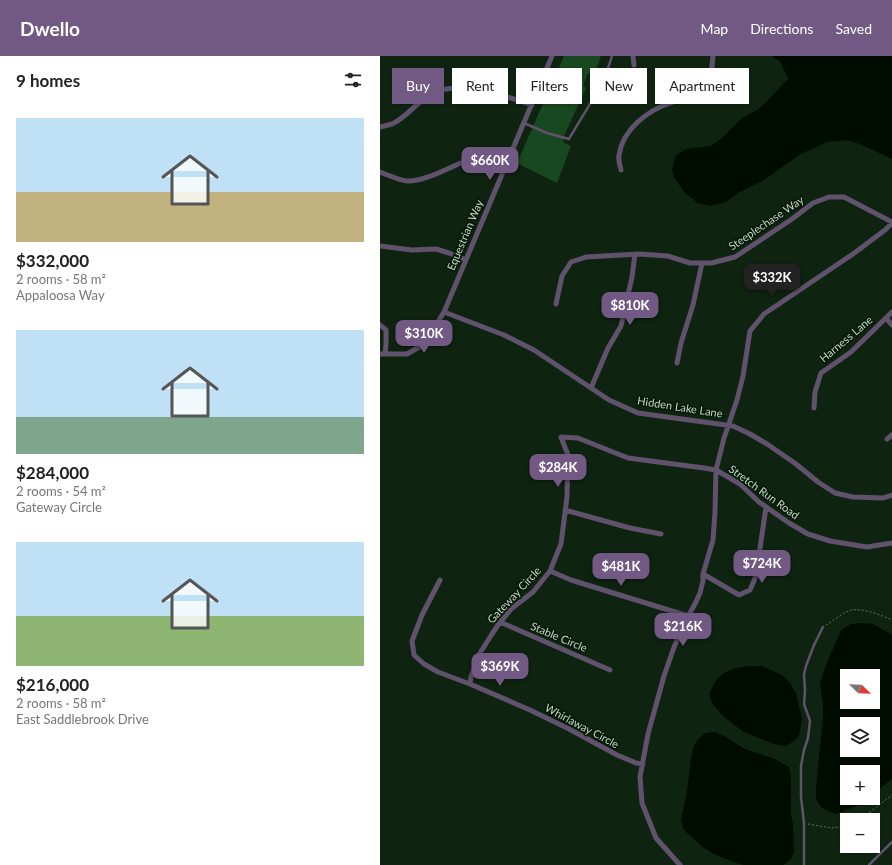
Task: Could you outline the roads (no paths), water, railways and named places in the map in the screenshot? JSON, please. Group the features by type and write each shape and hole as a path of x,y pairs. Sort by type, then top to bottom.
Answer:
{"street":[{"name":"Equestrian Way","path":"382,354 407,354 421,346 444,312 552,56"},
{"path":"633,56 634,65"},
{"path":"621,170 619,156 627,134 646,114 690,96 700,91 707,85 713,56"},
{"path":"380,127 392,124 429,95 450,88 464,88 509,96 532,105"},
{"path":"380,172 396,178 416,181 461,163"},
{"name":"Steeplechase Way","path":"556,304 562,276 571,262 586,257 635,254 668,256 690,263 711,263 735,257 812,204 829,197 844,197 892,223"},
{"path":"680,865 656,838 642,803 640,777 657,696 673,650 700,593 703,581 703,574 713,540 716,470 743,376 750,331 764,314 853,254 892,223"},
{"path":"380,246 412,250 436,249 466,260"},
{"path":"591,388 608,348 621,326 632,277 635,254"},
{"path":"677,363 681,343 693,305 702,263"},
{"name":"Hidden Lake Lane","path":"444,312 504,335 534,350 609,400 638,413 733,426 767,444 835,493 853,497 883,498 892,495"},
{"name":"Harness Lane","path":"814,408 815,392 821,373 851,352 892,312"},
{"path":"886,318 892,325"},
{"path":"380,325 386,330 386,344 382,354"},
{"path":"887,439 892,435"},
{"name":"Gateway Circle","path":"470,684 480,653 500,622 512,609 533,592 550,571 561,544 565,510 568,455 562,438 578,438 628,458 716,470"},
{"name":"Stretch Run Road","path":"716,470 740,484 759,502 808,534 830,541 867,547 892,543"},
{"path":"703,574 739,595 750,590 756,576 766,507"},
{"path":"565,510 630,528 661,534"},
{"path":"550,571 571,580 688,616"},
{"name":"Whirlaway Circle","path":"440,580 422,615 412,640 414,655 424,664 438,672 530,710 617,755 636,764 643,764"},
{"name":"Stable Circle","path":"500,622 610,670"}],"lane":[{"path":"524,123 547,133 569,139 599,87 612,56"},
{"path":"804,865 804,823 801,797 801,766 808,738 810,721 804,704 804,674 814,646 823,627"},
{"path":"868,865 892,842"}]}
